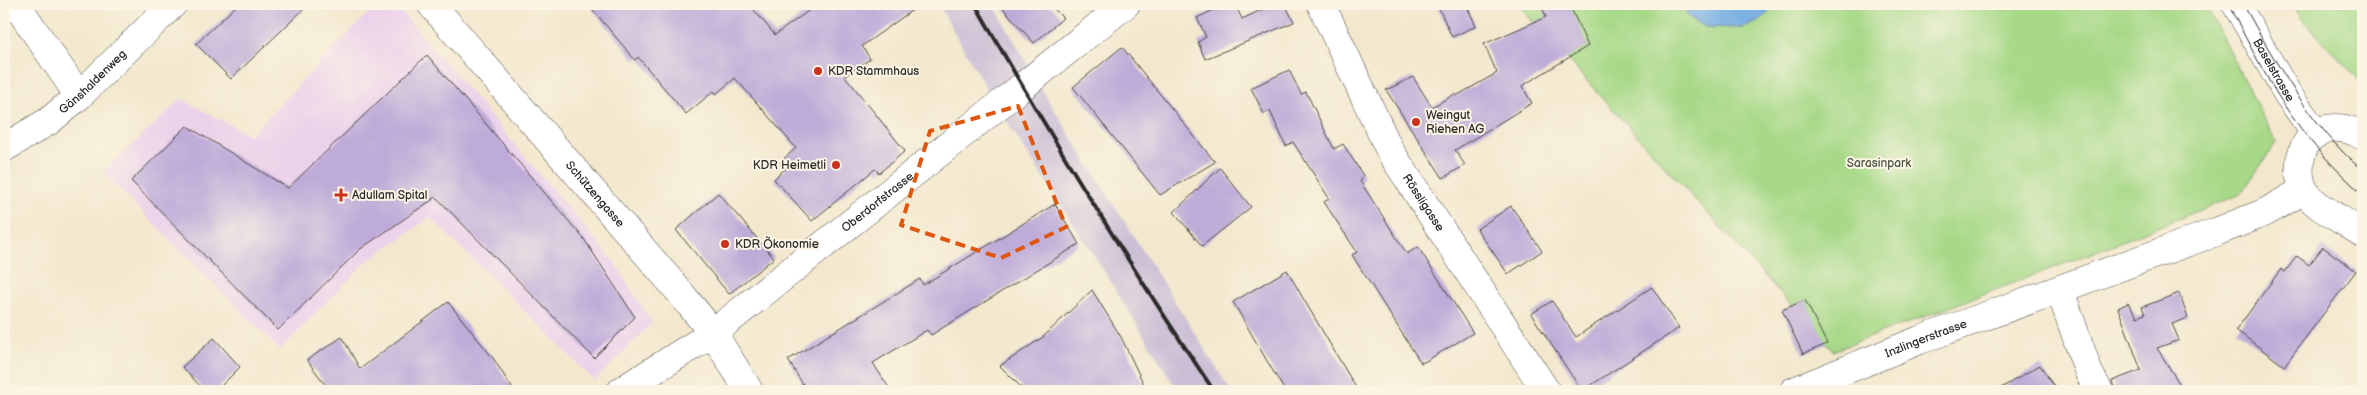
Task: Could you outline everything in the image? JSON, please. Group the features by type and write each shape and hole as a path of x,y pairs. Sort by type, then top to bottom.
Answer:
{"street":[{"path":"16,4 79,96"},
{"name":"Gänshaldenweg","path":"4,148 48,121 79,96 173,4"},
{"name":"Schützengasse","path":"431,4 713,333 749,391"},
{"name":"Oberdorfstrasse","path":"620,391 713,333 1126,4"},
{"name":"Rössligasse","path":"1321,4 1390,151 1546,391"},
{"name":"Baselstrasse","path":"2236,4 2288,95 2316,134"},
{"path":"2363,136 2350,129 2333,127 2316,134 2310,139 2302,154 2300,169 2304,190 2319,205 2363,234"},
{"name":"Inzlingerstrasse","path":"1794,391 1920,340 2060,290 2266,212 2304,190"},
{"path":"2060,290 2089,373 2098,391"}],"highlighted area":[{"path":"1018,106 1066,227 1001,258 901,225 930,131"}],"shaded area":[{"name":"Adullam Spital","path":"377,4 395,4 615,263 652,323 595,381 430,217 364,264 280,350 103,173 181,99 250,135"},
{"path":"938,4 993,4 1050,103 1231,391 1178,391 1094,255 997,107"}],"green space":[{"name":"Sarasinpark","path":"1521,4 1682,4 1689,17 1705,27 1743,28 1760,21 1772,9 1771,4 2205,4 2276,143 2241,194 2053,268 1833,351 1526,14"},
{"path":"2293,4 2363,4 2363,84 2301,18"}],"water":[{"path":"1682,4 1771,4 1772,9 1760,21 1743,28 1705,27 1689,17"}],"building":[{"path":"238,4 309,4 231,79 196,44"},
{"path":"588,4 749,4 775,35 818,4 921,4 862,46 870,59 845,76 905,151 879,173 875,169 812,221 774,179 786,168 780,162 796,148 735,78 716,94 714,91 686,114 638,57 635,60"},
{"path":"999,4 1049,4 1063,18 1034,43"},
{"path":"1226,4 1235,4 1242,19 1274,4 1285,4 1294,22 1205,59 1198,42 1206,37 1197,18"},
{"path":"1437,4 1466,4 1476,26 1452,37"},
{"path":"1541,4 1569,4 1588,46 1522,86 1532,103 1455,150 1465,165 1443,178 1386,90 1413,77 1432,107 1455,94 1456,96 1497,73 1484,44 1546,17"},
{"path":"1122,47 1215,162 1160,195 1073,87"},
{"name":"Adullam Spital","path":"427,55 584,239 635,317 594,358 436,197 359,250 278,330 131,181 187,126 288,188"},
{"path":"1289,70 1301,94 1306,92 1334,149 1343,144 1364,177 1360,181 1407,254 1418,247 1473,333 1426,361 1421,363 1352,255 1357,252 1324,202 1329,198 1293,142 1286,146 1270,111 1264,114 1251,88"},
{"path":"1220,168 1251,207 1202,246 1174,212"},
{"name":"KDR Ökonomie","path":"718,193 774,258 729,294 676,230"},
{"path":"1055,204 1079,244 931,335 927,330 873,363 891,391 807,391 788,360 920,279 923,285"},
{"path":"1511,206 1542,251 1508,274 1477,229"},
{"path":"2323,247 2356,271 2284,366 2236,330 2281,269 2285,272 2297,256 2309,265"},
{"path":"1287,270 1358,391 1285,391 1267,361 1233,302"},
{"path":"1652,287 1679,328 1582,391 1531,314 1552,301 1576,337"},
{"path":"1092,290 1121,337 1147,391 1025,391 1000,366 1043,337"},
{"path":"2179,293 2188,318 2172,324 2179,340 2157,348 2184,391 2115,391 2112,381 2141,370 2118,308 2128,303 2137,317 2145,314 2142,307"},
{"path":"1805,300 1827,344 1803,354 1782,310"},
{"path":"448,302 493,358 514,391 330,391 307,360 342,337 360,369"},
{"path":"214,338 240,367 216,391 205,391 182,367"},
{"path":"2040,365 2057,391 1996,391"}],"tram line":[{"path":"2228,4 2262,69 2291,115 2324,156 2363,195"},
{"path":"2243,4 2268,49 2311,114 2344,153 2363,171"}],"railway":[{"path":"975,4 1091,200 1151,296 1214,391"}],"place":[{"name":"KDR Stammhaus","path":"818,71"},
{"name":"Weingut Riehen AG","path":"1416,122"},
{"name":"KDR Heimetli","path":"836,165"},
{"name":"Adullam Spital","path":"341,195"},
{"name":"KDR Ökonomie","path":"725,244"}]}
